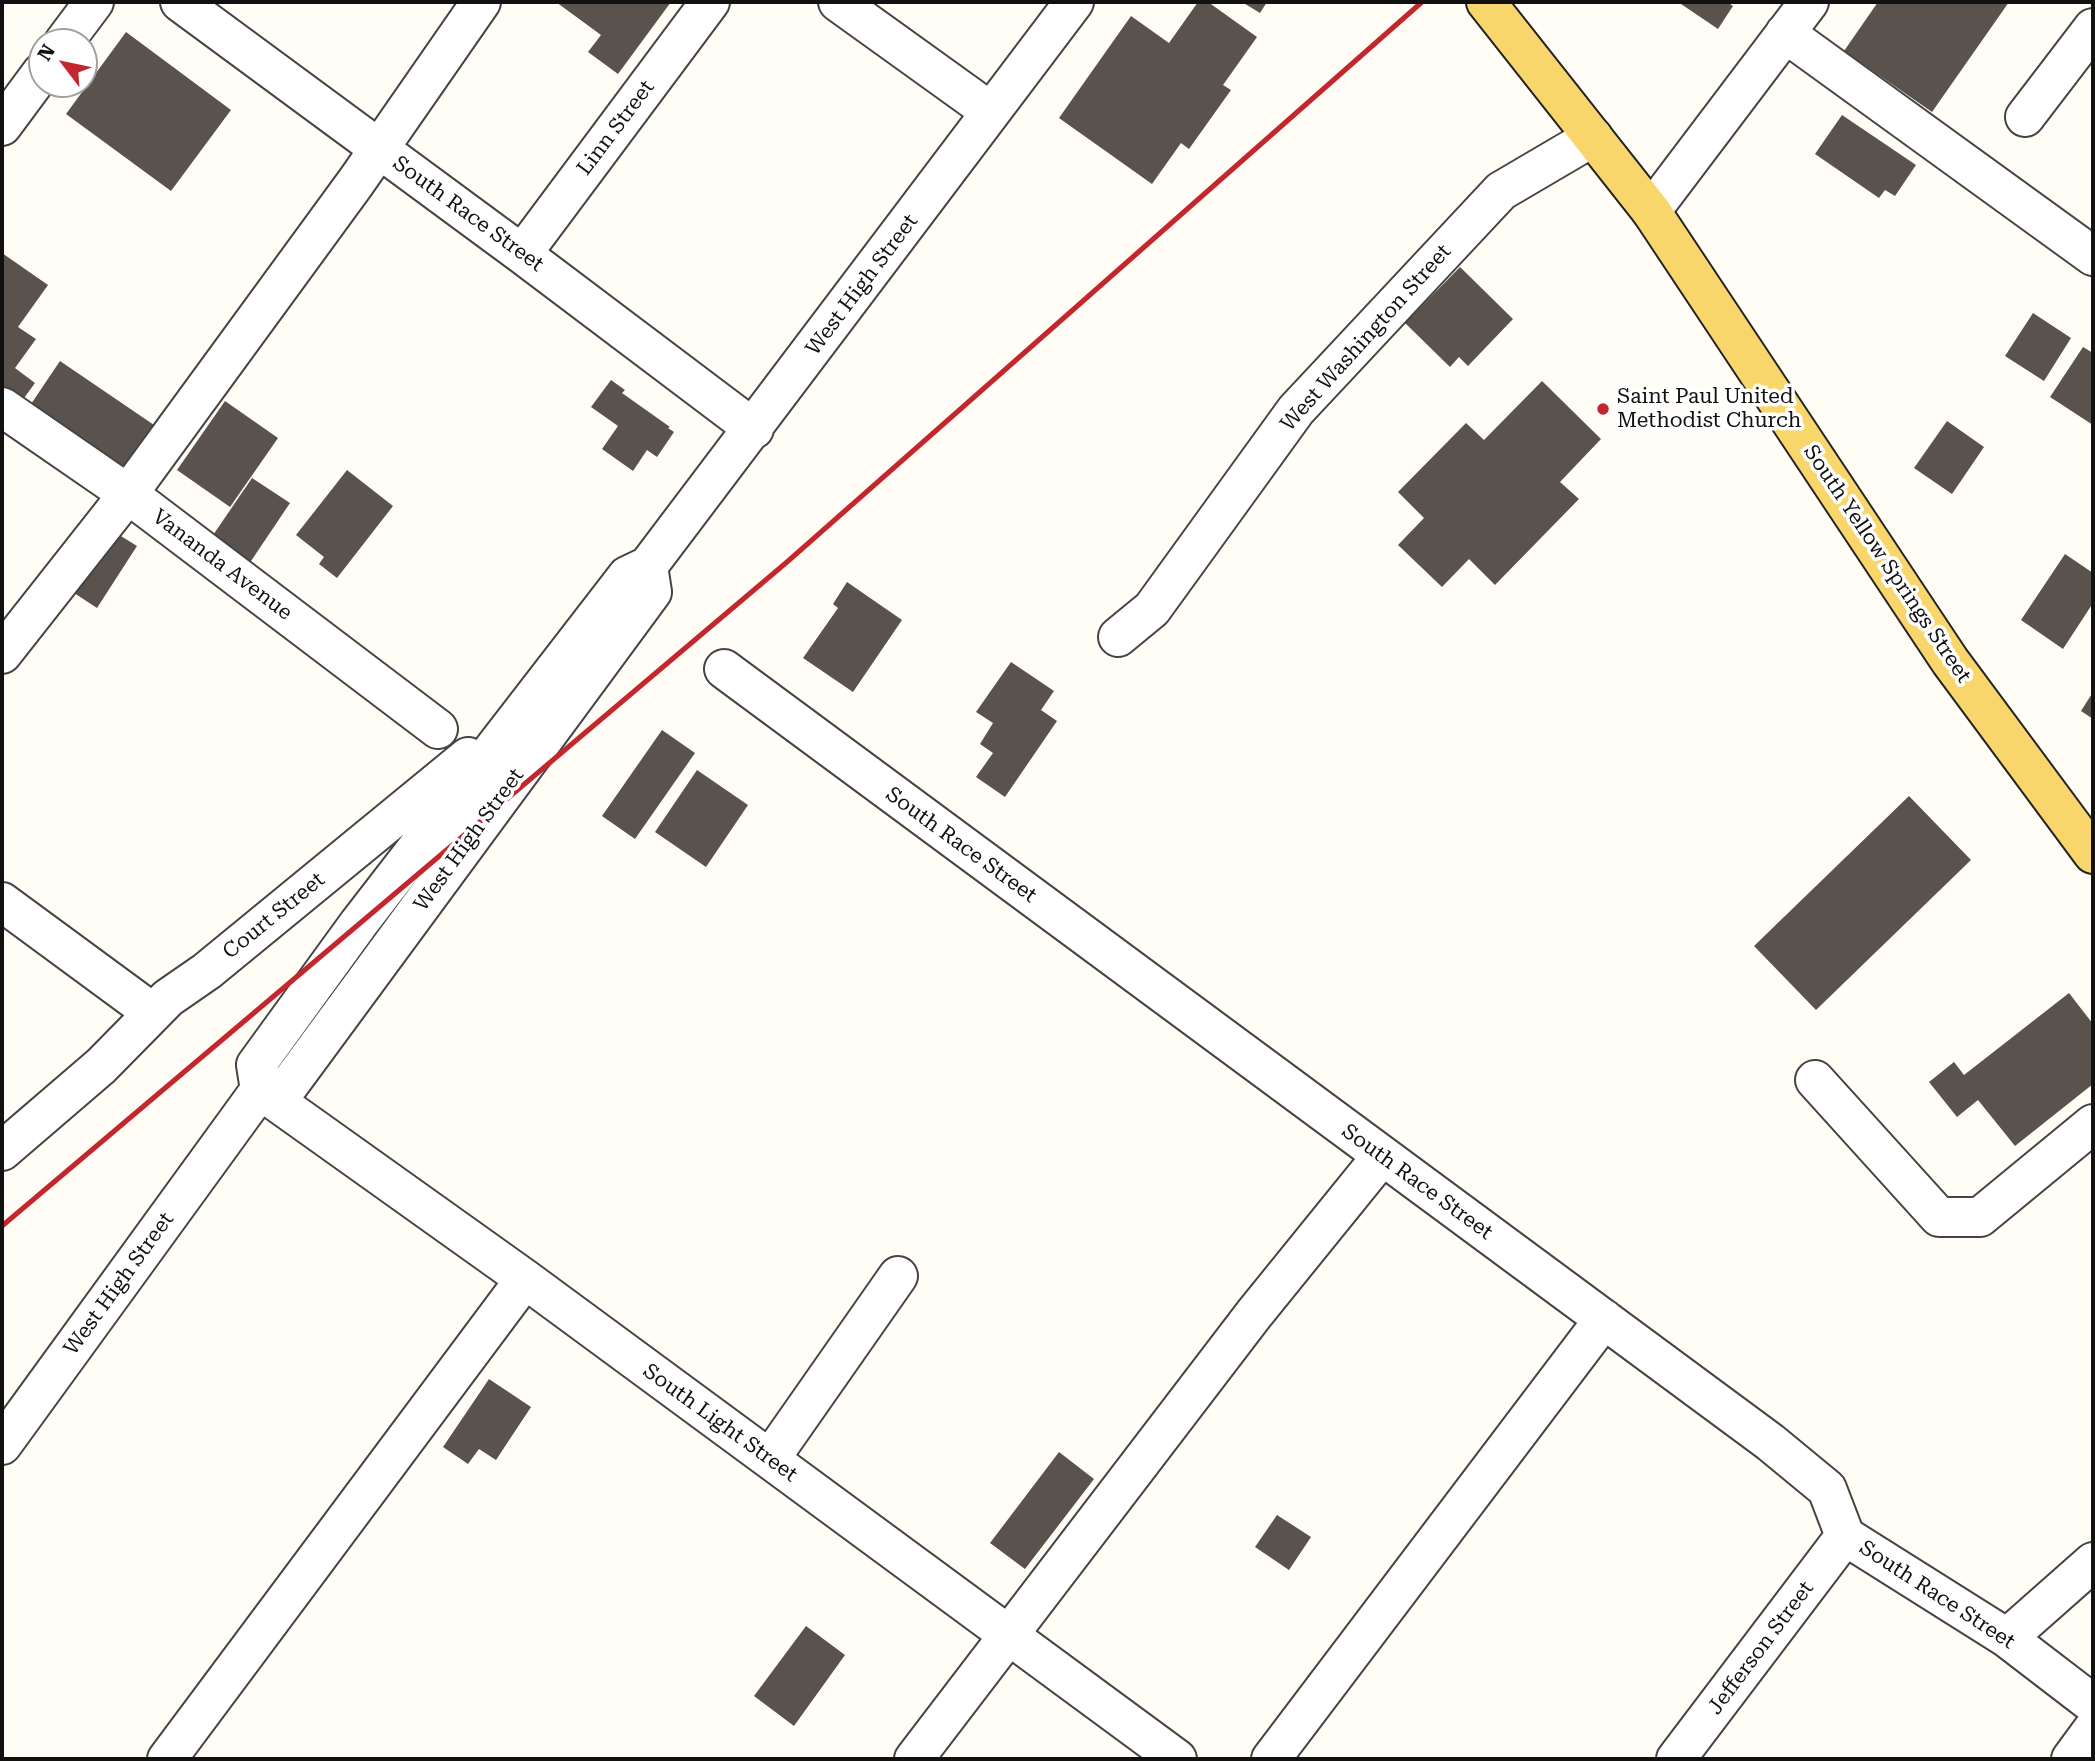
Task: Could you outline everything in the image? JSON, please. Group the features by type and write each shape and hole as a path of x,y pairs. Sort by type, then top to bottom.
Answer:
{"main road":[{"name":"South Yellow Springs Street","path":"1486,2 1651,211 1951,661 2093,854"}],"street":[{"path":"74,28 94,2"},
{"name":"South Race Street","path":"180,2 754,429"},
{"path":"2,654 128,494 379,149 481,2"},
{"name":"Linn Street","path":"522,254 710,2"},
{"path":"838,2 991,112"},
{"name":"West High Street","path":"2,1445 260,1090 256,1065 359,923 627,576 648,566 1074,2"},
{"path":"1651,211 1809,2"},
{"path":"2025,117 2093,28"},
{"path":"1785,33 2093,256"},
{"path":"2,126 28,91"},
{"name":"West Washington Street","path":"1118,637 1152,609 1296,411 1502,191 1593,137"},
{"name":"Vananda Avenue","path":"2,407 128,494 438,729"},
{"name":"West High Street","path":"260,1090 289,1086 652,592 648,566"},
{"name":"South Race Street","path":"723,669 1770,1442 1827,1489 1845,1536 2007,1638 2093,1704"},
{"name":"Court Street","path":"2,1151 101,1066 169,998 207,971 477,749 546,679"},
{"path":"2,902 153,1013"},
{"path":"1815,1080 1939,1217 1980,1217 2093,1124"},
{"name":"South Light Street","path":"260,1090 525,1279 1178,1759"},
{"path":"914,1759 1254,1314 1382,1156"},
{"path":"769,1459 898,1276"},
{"path":"167,1759 525,1279"},
{"path":"1271,1759 1604,1319"},
{"name":"Jefferson Street","path":"1676,1759 1845,1536"},
{"path":"2007,1638 2093,1562"},
{"path":"2071,1759 2093,1729"}],"building":[{"path":"556,2 671,2 618,74 588,52 601,35"},
{"path":"1198,2 1208,2 1257,37 1223,85 1231,90 1189,149 1181,143 1152,184 1059,118 1131,16 1169,43"},
{"path":"1242,2 1267,2 1260,13"},
{"path":"1678,2 1727,2 1733,6 1718,29"},
{"path":"1878,2 2009,2 1932,112 1844,51"},
{"path":"126,32 231,110 171,191 66,114 78,98 98,98 98,70"},
{"path":"1842,115 1916,165 1895,196 1885,190 1879,198 1815,154"},
{"path":"2,253 48,285 18,327 36,339 15,368 35,383 16,409 2,399"},
{"path":"1460,267 1513,319 1468,366 1459,357 1450,367 1405,323"},
{"path":"2033,313 2071,338 2044,381 2005,356"},
{"path":"2083,347 2093,353 2093,425 2050,397"},
{"path":"60,361 154,425 121,474 27,410"},
{"path":"611,380 625,390 622,393 674,432 657,457 647,450 633,471 602,449 618,426 591,407"},
{"path":"1542,381 1601,439 1560,482 1579,499 1495,585 1469,559 1442,587 1398,545 1424,518 1398,492 1466,423 1484,440"},
{"path":"225,401 278,438 230,507 177,470"},
{"path":"1947,421 1984,447 1952,494 1914,468"},
{"path":"347,470 393,506 337,578 319,564 324,557 296,535"},
{"path":"252,478 290,503 247,567 209,541"},
{"path":"108,528 137,546 97,608 68,589"},
{"path":"2065,554 2093,573 2093,603 2063,649 2021,620"},
{"path":"847,582 902,620 853,692 803,658 838,608 833,604"},
{"path":"1011,662 1054,691 1041,710 1057,721 1005,797 976,777 993,753 980,744 993,723 976,712"},
{"path":"2093,692 2093,719 2081,711"},
{"path":"662,730 695,753 635,839 602,816"},
{"path":"697,770 748,805 706,867 655,832"},
{"path":"1909,796 1971,860 1816,1010 1754,946"},
{"path":"2069,993 2093,1024 2093,1084 2015,1146 1978,1100 1957,1117 1929,1082 1954,1062 1964,1075"},
{"path":"489,1379 531,1407 496,1460 479,1449 468,1464 443,1447"},
{"path":"1059,1452 1094,1479 1025,1569 990,1543"},
{"path":"1277,1515 1311,1537 1289,1570 1255,1547"},
{"path":"806,1626 845,1655 794,1726 754,1696"}],"railway":[{"path":"2,1226 787,562 1422,2"}],"place":[{"name":"Saint Paul United Methodist Church","path":"1603,409"}]}
